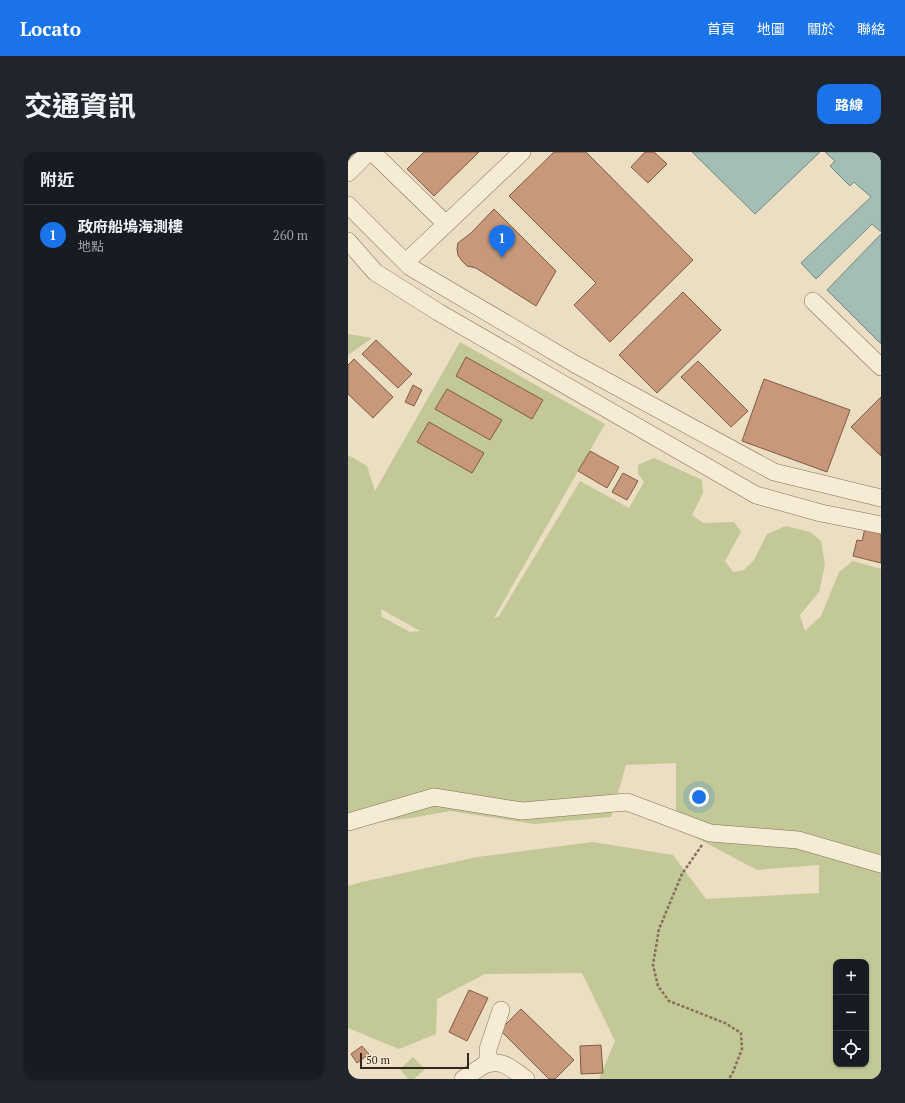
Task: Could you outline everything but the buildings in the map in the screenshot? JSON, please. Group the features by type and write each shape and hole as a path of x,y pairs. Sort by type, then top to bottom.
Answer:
{"lane":[{"path":"348,173 371,152 446,224"},
{"path":"406,262 522,152"},
{"path":"348,205 410,266 575,364 774,472 881,498"},
{"path":"348,241 375,272 438,312 756,495 821,513 881,525"},
{"path":"813,301 881,367"},
{"path":"348,822 434,797 522,811 627,802 710,834 798,840 881,864"},
{"path":"488,1063 488,1050 501,1010"},
{"path":"463,1079 488,1063 503,1063 526,1079"}],"path":[{"path":"710,834 682,874 659,929 653,965 658,986 669,1001 725,1023 741,1033 742,1049 729,1079"}],"green space":[{"path":"348,334 372,338 348,355"},
{"path":"460,342 605,424 494,618 499,616 580,481 629,508 644,482 638,474 638,465 654,458 702,480 703,493 692,515 703,523 734,522 741,532 725,561 733,572 744,570 754,560 767,534 786,526 810,532 821,541 825,565 819,592 800,615 805,631 821,616 839,572 853,561 881,569 881,1079 599,1079 615,1041 582,973 485,974 437,999 436,1034 399,1049 348,1028 348,886 477,857 593,842 673,855 706,899 819,893 819,865 757,870 676,827 676,763 626,765 611,817 534,824 450,811 411,818 348,826 348,455 367,466 375,491","holes":["381,609 420,631 410,632 382,617"]},
{"path":"413,1057 425,1069 414,1079 408,1079 400,1069"}],"water":[{"path":"692,152 820,152 755,214"},
{"path":"825,152 881,152 881,232 872,224 816,279 801,263 871,197 854,182 850,186 830,166 835,161"},
{"path":"881,234 881,344 827,290"}],"place":[{"name":"政府船塢海測樓","path":"502,258"}]}
